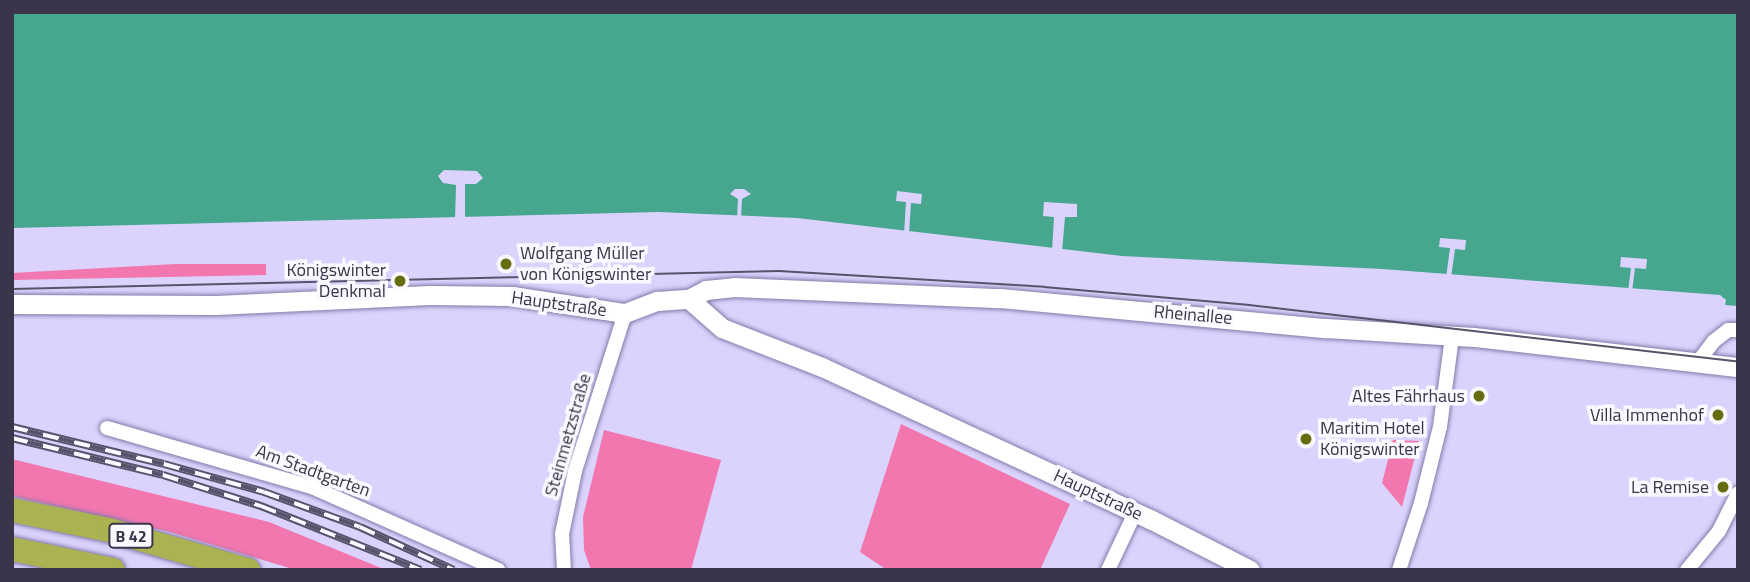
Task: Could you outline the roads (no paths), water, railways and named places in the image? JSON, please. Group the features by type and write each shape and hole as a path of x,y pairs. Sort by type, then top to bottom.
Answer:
{"highway":[{"name":"B 42","path":"12,510 109,530 248,570"},
{"name":"B 42","path":"12,550 113,570"}],"street":[{"name":"Rheinallee","path":"688,299 706,290 734,287 999,298 1474,337 1738,366"},
{"name":"Hauptstraße","path":"12,304 216,305 430,295 512,296 625,313 657,301 688,299 722,328 822,367 1135,513 1250,570"},
{"name":"Steinmetzstraße","path":"564,570 562,534 575,471 625,313"},
{"path":"1698,362 1714,341 1728,330 1738,330"},
{"path":"1399,570 1421,503 1440,427 1452,337"},
{"name":"Am Stadtgarten","path":"107,428 313,487 498,570"},
{"path":"1687,570 1719,531 1738,493"},
{"path":"1108,570 1135,513"}],"tram line":[{"path":"12,289 779,271 1045,287 1249,305 1738,362"}],"railway":[{"path":"12,427 164,464 264,492 360,527 454,570"},
{"path":"12,438 163,475 261,506 421,570"}],"place":[{"name":"Wolfgang Müller von Königswinter","path":"506,264"},
{"name":"Königswinter Denkmal","path":"400,281"},
{"name":"Altes Fährhaus","path":"1479,396"},
{"name":"Villa Immenhof","path":"1718,415"},
{"name":"Maritim Hotel Königswinter","path":"1306,439"},
{"name":"La Remise","path":"1723,487"}]}
